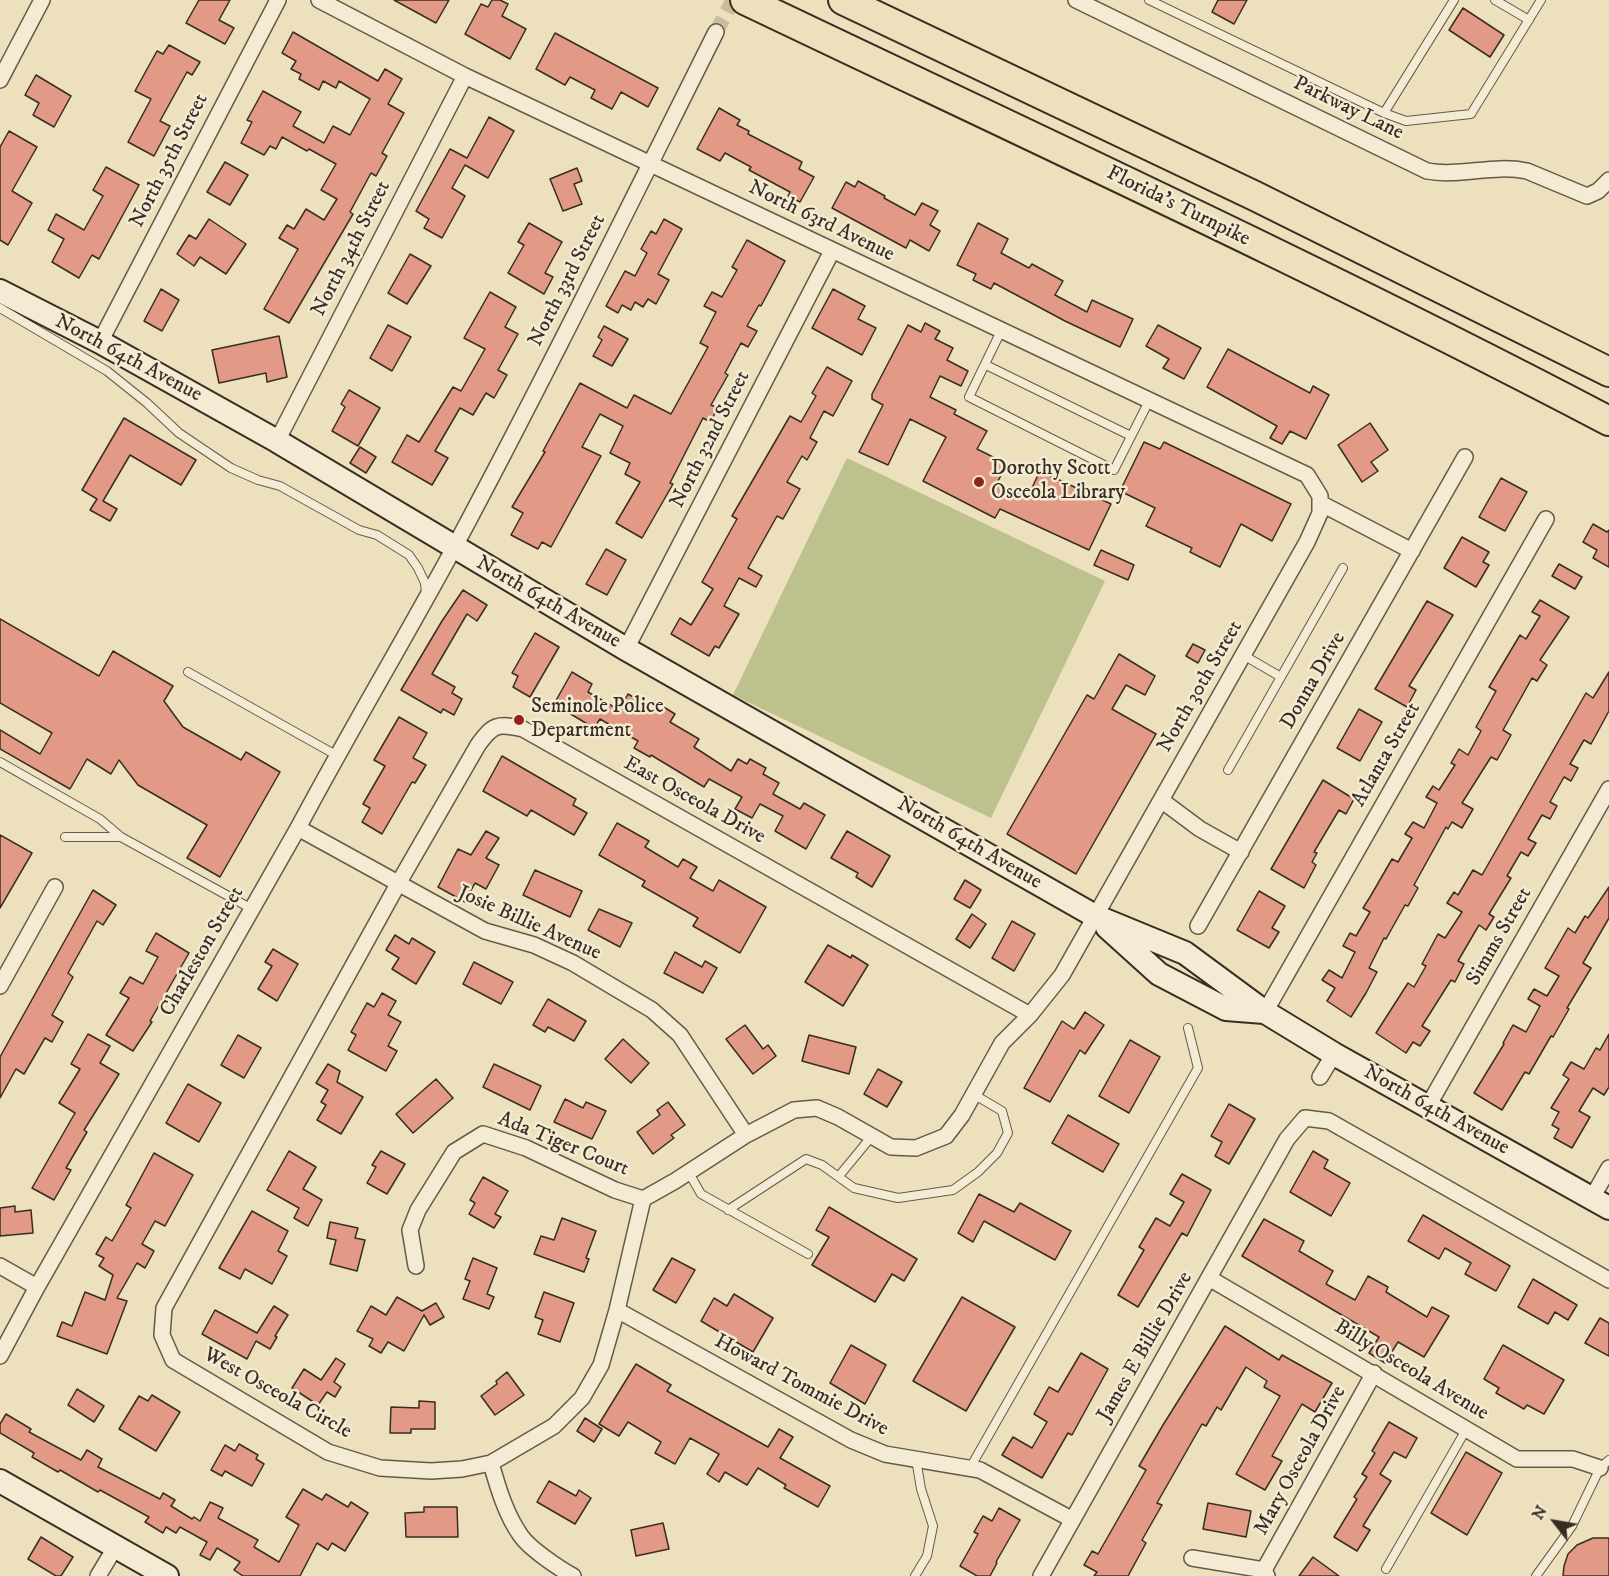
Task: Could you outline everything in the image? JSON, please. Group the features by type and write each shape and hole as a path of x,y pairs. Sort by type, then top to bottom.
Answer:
{"highway":[{"name":"Florida's Turnpike","path":"745,0 1248,240 1609,421"},
{"name":"Florida's Turnpike","path":"843,0 1255,196 1609,372"}],"street":[{"path":"0,80 42,0"},
{"name":"North 35th Street","path":"100,342 278,0"},
{"name":"North 63rd Avenue","path":"319,0 465,76 1307,475 1320,496 1320,503"},
{"name":"Parkway Lane","path":"1076,0 1427,171 1442,174 1487,169 1516,169 1527,171 1587,196 1598,191 1609,180"},
{"name":"North 33rd Street","path":"443,568 716,32"},
{"name":"North 34th Street","path":"277,441 465,76"},
{"name":"North 32nd Street","path":"626,649 832,251"},
{"name":"North 64th Avenue","path":"0,291 100,342 277,441 626,649 1095,916 1185,953 1265,1012 1334,1054 1601,1203"},
{"name":"Donna Drive","path":"1198,926 1466,457"},
{"path":"1320,503 1412,551"},
{"name":"North 30th Street","path":"1095,916 1307,542 1320,513 1320,503"},
{"name":"Atlanta Street","path":"1265,1012 1546,519"},
{"name":"Charleston Street","path":"0,1356 443,568"},
{"name":"East Osceola Drive","path":"398,884 478,745 489,730 504,724 523,729 1030,1015"},
{"name":"Simms Street","path":"1428,1106 1609,789"},
{"path":"1161,800 1200,829 1241,852"},
{"name":"Josie Billie Avenue","path":"298,828 485,931 534,945 573,963 651,1010 680,1035 729,1113 746,1135"},
{"name":"West Osceola Circle","path":"398,884 164,1308 162,1335 173,1360 328,1452 381,1468 431,1471 462,1469 491,1463 554,1426 582,1398 601,1365 617,1310 643,1199"},
{"path":"0,986 55,887"},
{"path":"643,1199 746,1135 794,1110 817,1108 838,1117 891,1147 916,1148 946,1136 962,1114 1002,1043 1030,1015 1062,975 1095,916"},
{"name":"North 64th Avenue","path":"1095,916 1159,974 1226,1009 1265,1012"},
{"path":"1320,1077 1334,1054"},
{"name":"James E Billie Drive","path":"1041,1576 1287,1138 1305,1118 1329,1121 1609,1280"},
{"name":"Ada Tiger Court","path":"416,1266 410,1230 418,1210 454,1152 483,1134 526,1149 615,1190 643,1199"},
{"path":"1601,1203 1609,1168"},
{"path":"0,1266 37,1287"},
{"name":"Billy Osceola Avenue","path":"1209,1278 1517,1459 1573,1459 1605,1464"},
{"name":"Howard Tommie Drive","path":"617,1310 851,1440 885,1454 980,1470 1071,1519"},
{"name":"Mary Osceola Drive","path":"1192,1558 1265,1573 1374,1373"},
{"path":"491,1463 501,1498 522,1538 560,1569 573,1576"},
{"path":"0,1481 167,1576"},
{"path":"98,1576 116,1546"}],"lane":[{"path":"1149,0 1384,114 1406,121 1471,114 1541,0"},
{"path":"1384,114 1454,0"},
{"path":"1495,0 1528,20"},
{"path":"0,308 107,371 147,403 179,433 231,468 258,480 280,486 359,530 376,535 409,555 418,567 425,583 426,598"},
{"path":"1002,331 969,397 1114,470 1149,401"},
{"path":"986,365 1131,436"},
{"path":"1228,770 1343,568"},
{"path":"1243,655 1281,677"},
{"path":"188,672 336,755"},
{"path":"0,762 100,819 121,837 252,909"},
{"path":"66,837 121,837"},
{"path":"970,1468 1198,1068 1188,1028"},
{"path":"728,1210 806,1159 822,1165 854,1188 898,1198 953,1190 978,1172 997,1153 1008,1133 1002,1112 973,1094"},
{"path":"839,1176 872,1136"},
{"path":"688,1173 701,1194 808,1254"},
{"path":"1386,1569 1467,1428"},
{"path":"915,1576 927,1556 933,1526 921,1489 916,1459"},
{"path":"1536,1576 1572,1526 1605,1464"}],"green space":[{"path":"847,458 1105,581 991,818 733,695"}],"building":[{"path":"199,0 230,0 219,20 234,28 225,44 186,23"},
{"path":"394,0 449,0 436,23"},
{"path":"492,0 500,0 508,4 502,16 526,29 510,59 465,34 481,4 488,7"},
{"path":"1218,0 1247,0 1234,24 1212,12"},
{"path":"1463,8 1504,35 1490,57 1449,30"},
{"path":"293,32 378,81 385,69 402,79 388,104 404,113 382,153 387,156 376,176 371,173 350,212 353,214 289,323 264,309 298,249 279,238 287,225 294,229 306,209 324,220 337,199 321,190 336,164 282,137 276,149 270,146 264,155 241,143 252,122 247,120 263,91 301,112 293,126 324,143 333,126 350,135 370,99 339,81 336,88 323,81 319,90 299,79 301,74 291,69 296,61 282,53"},
{"path":"555,33 658,88 648,107 621,92 612,109 591,98 595,90 570,77 565,85 536,69"},
{"path":"169,45 200,62 192,75 187,72 160,121 170,126 154,156 128,142 151,99 135,91 157,51 163,54"},
{"path":"36,75 71,96 54,127 33,115 39,103 25,95"},
{"path":"719,108 740,120 737,125 749,131 748,134 802,162 799,169 814,177 800,202 788,196 790,192 749,170 751,167 725,153 720,161 697,149"},
{"path":"489,117 514,131 488,178 465,165 452,188 465,196 442,238 424,228 429,219 416,211 450,149 467,158"},
{"path":"9,131 37,147 12,191 32,203 8,245 0,240 0,147"},
{"path":"225,162 248,175 230,205 207,192"},
{"path":"106,167 139,185 99,259 92,255 79,278 52,262 64,239 48,230 56,214 84,230 103,196 93,190"},
{"path":"577,168 582,181 574,184 582,204 563,211 550,179"},
{"path":"858,181 915,215 922,203 938,211 930,225 940,231 929,251 910,240 906,248 832,208 846,182 855,187"},
{"path":"209,219 246,244 226,274 200,257 194,266 177,254 189,235 196,239"},
{"path":"664,219 682,229 658,274 669,280 656,304 648,299 643,307 635,302 631,310 622,305 618,313 606,306 625,271 635,276 647,253 641,249 651,231 656,234"},
{"path":"529,223 562,242 545,273 553,277 544,294 508,273 524,245 518,242"},
{"path":"978,223 1008,239 1001,253 1029,268 1032,264 1063,281 1055,295 1087,312 1092,300 1133,319 1120,347 994,283 991,289 973,280 976,274 957,265"},
{"path":"747,240 785,261 761,306 759,305 747,326 757,331 748,347 741,343 725,373 728,375 711,405 718,408 710,422 703,418 670,483 673,484 642,538 616,523 640,482 625,474 630,463 610,453 623,426 600,414 582,447 601,456 551,547 542,542 538,549 511,535 523,513 512,507 545,452 543,451 580,383 627,408 634,395 671,414 708,347 700,343 716,312 704,306 712,292 722,297 737,270 732,267"},
{"path":"410,254 431,266 407,304 388,293"},
{"path":"161,289 179,300 162,331 144,321"},
{"path":"833,289 865,306 858,319 876,328 862,355 812,328"},
{"path":"490,292 516,307 505,327 518,334 498,370 507,375 494,398 486,393 473,415 460,408 435,451 448,458 432,485 392,462 407,435 419,442 453,387 461,391 485,349 464,338"},
{"path":"925,323 940,331 935,339 953,348 947,360 968,371 961,386 940,376 930,397 956,410 954,414 987,431 977,449 1007,464 997,483 1027,498 1040,471 1111,504 1089,550 1000,509 995,518 923,481 946,437 910,419 888,465 859,452 883,405 872,399 872,394 908,325 921,332"},
{"path":"388,325 411,337 392,371 370,358"},
{"path":"1158,325 1201,348 1184,379 1163,368 1169,359 1146,346"},
{"path":"604,326 628,339 612,366 593,356 602,340 598,337"},
{"path":"279,336 287,377 267,382 266,373 219,383 212,350"},
{"path":"1228,349 1310,393 1313,386 1329,395 1306,439 1290,431 1282,444 1270,438 1277,426 1207,387"},
{"path":"827,367 852,381 833,416 824,411 810,438 817,442 807,460 802,456 787,482 800,489 783,519 777,516 748,568 762,576 756,587 739,578 724,606 739,614 719,648 715,646 709,656 671,634 680,618 691,625 713,589 702,582 737,519 732,516 790,416 801,422 816,396 812,393"},
{"path":"349,390 380,408 358,446 332,431 345,407 341,404"},
{"path":"124,418 196,460 181,485 130,455 103,501 117,509 110,521 90,510 97,499 82,490"},
{"path":"1370,423 1388,450 1371,462 1378,471 1362,482 1338,445"},
{"path":"1144,442 1160,449 1164,442 1291,504 1272,541 1241,524 1220,567 1190,552 1192,548 1146,526 1155,508 1120,491"},
{"path":"360,447 376,457 366,473 350,463"},
{"path":"1501,478 1527,492 1505,531 1479,517"},
{"path":"1593,524 1607,532 1609,530 1609,567 1593,558 1597,550 1583,542"},
{"path":"1462,537 1489,552 1483,562 1489,565 1476,587 1444,568"},
{"path":"606,549 626,560 607,595 586,584"},
{"path":"1101,550 1134,565 1128,580 1094,565"},
{"path":"1559,564 1582,577 1575,589 1552,576"},
{"path":"463,590 487,605 477,621 467,614 432,674 455,687 452,693 462,699 454,715 443,709 441,713 401,690"},
{"path":"1540,600 1569,617 1540,660 1547,665 1537,681 1532,678 1503,730 1511,735 1497,760 1491,757 1462,803 1473,809 1462,828 1452,822 1448,829 1446,827 1414,885 1418,888 1408,906 1405,905 1386,939 1384,938 1369,968 1377,972 1351,1017 1327,1001 1335,988 1322,980 1329,970 1342,978 1355,952 1343,946 1350,933 1356,936 1370,912 1363,908 1392,859 1398,862 1412,838 1405,834 1413,822 1424,828 1437,803 1426,797 1433,786 1439,790 1455,765 1451,763 1459,749 1468,755 1481,731 1476,727 1496,691 1489,687 1520,635 1526,639 1540,616 1532,612"},
{"path":"1427,601 1453,615 1409,686 1416,690 1407,707 1375,689"},
{"path":"0,619 99,676 113,651 173,686 164,701 183,727 241,760 246,752 280,772 220,877 187,858 207,825 138,785 119,760 111,774 87,759 70,789 0,749 0,730 40,754 52,733 0,703"},
{"path":"535,633 559,647 530,697 513,687 518,676 512,673"},
{"path":"1193,644 1205,650 1198,663 1186,656"},
{"path":"1119,654 1155,676 1145,695 1126,685 1112,709 1156,734 1076,874 1007,834 1087,695 1094,699"},
{"path":"572,672 592,684 588,692 619,710 628,694 650,707 654,701 675,714 670,722 699,739 694,747 731,771 738,759 747,764 750,759 766,768 763,774 779,783 773,794 800,809 804,803 825,815 806,849 775,831 783,816 760,804 752,818 735,809 742,797 709,779 704,787 651,755 650,757 634,748 638,741 600,719 594,728 554,704"},
{"path":"1609,672 1609,711 1591,744 1584,740 1570,764 1578,768 1571,781 1564,777 1550,802 1557,806 1550,819 1542,815 1528,839 1536,843 1528,856 1521,852 1507,876 1511,878 1489,914 1494,917 1486,930 1479,925 1458,961 1464,964 1455,982 1451,980 1422,1026 1430,1031 1420,1046 1413,1042 1406,1053 1376,1033 1408,983 1414,987 1426,966 1422,964 1438,934 1445,938 1462,912 1447,903 1454,892 1458,895 1473,870 1482,875 1586,693 1593,698"},
{"path":"1359,709 1382,722 1360,761 1337,748"},
{"path":"399,717 427,733 413,758 426,765 415,783 412,782 382,834 362,822 370,808 363,804 385,766 374,760"},
{"path":"502,756 576,799 573,805 587,813 574,835 531,810 527,816 483,791"},
{"path":"1323,780 1354,799 1346,814 1339,810 1314,852 1317,853 1312,862 1316,865 1304,888 1271,869"},
{"path":"617,823 649,841 645,847 678,867 683,859 697,867 690,878 713,891 719,880 766,907 740,953 693,926 698,918 642,886 645,881 599,855"},
{"path":"486,831 499,838 486,858 499,865 486,889 475,883 465,902 438,887 458,849 471,855"},
{"path":"847,831 890,856 872,887 856,877 858,873 831,858"},
{"path":"0,835 32,853 0,908"},
{"path":"535,870 582,891 570,917 523,895"},
{"path":"965,880 981,890 970,908 954,899"},
{"path":"1609,887 1609,918 1583,963 1591,968 1553,1037 1551,1036 1529,1074 1525,1072 1502,1110 1474,1093 1513,1025 1526,1032 1540,1006 1528,999 1534,989 1547,996 1559,976 1545,968 1568,928 1575,933 1585,916 1588,918"},
{"path":"93,890 116,905 103,925 97,921 68,973 73,977 52,1015 63,1022 52,1042 45,1038 24,1074 16,1069 0,1098 0,1057"},
{"path":"1259,891 1285,906 1272,928 1279,932 1269,948 1237,930"},
{"path":"599,909 632,923 620,947 588,930"},
{"path":"972,914 986,924 970,948 956,939"},
{"path":"1012,921 1035,934 1014,971 992,958"},
{"path":"156,933 189,953 150,1021 152,1022 133,1051 106,1035 129,998 120,993 130,977 143,984 158,957 146,951"},
{"path":"395,935 409,944 412,938 435,952 416,984 392,969 399,958 386,950"},
{"path":"828,945 868,965 843,1006 805,982"},
{"path":"273,949 298,964 277,1001 258,989 272,966 265,962"},
{"path":"675,952 702,967 705,961 717,968 703,993 664,973"},
{"path":"474,962 513,982 501,1004 463,984"},
{"path":"382,993 396,1001 388,1015 401,1022 388,1046 397,1051 386,1071 348,1050 356,1035 351,1032 367,1003 374,1007"},
{"path":"548,999 586,1021 574,1041 548,1027 545,1032 533,1025"},
{"path":"1085,1012 1104,1025 1085,1054 1080,1050 1050,1102 1024,1088 1062,1021 1074,1029"},
{"path":"745,1025 763,1049 768,1045 776,1056 753,1074 726,1039"},
{"path":"88,1034 110,1046 100,1063 119,1074 84,1130 87,1132 66,1168 71,1170 54,1200 32,1188 75,1113 59,1103 80,1069 71,1064"},
{"path":"1609,1034 1609,1087 1604,1095 1593,1088 1579,1111 1590,1117 1572,1148 1554,1138 1559,1129 1552,1125 1559,1112 1551,1108 1569,1079 1563,1075 1571,1062 1584,1069 1596,1048 1600,1050"},
{"path":"238,1035 261,1048 244,1078 221,1065"},
{"path":"809,1035 856,1047 849,1074 802,1061"},
{"path":"623,1039 649,1063 631,1083 605,1059"},
{"path":"1130,1040 1160,1057 1129,1113 1099,1096"},
{"path":"328,1064 340,1071 337,1082 363,1097 341,1134 317,1120 326,1105 321,1102 328,1090 316,1083"},
{"path":"494,1064 541,1086 530,1110 483,1087"},
{"path":"878,1069 902,1082 887,1107 864,1094"},
{"path":"436,1079 453,1098 413,1133 396,1114"},
{"path":"188,1084 221,1103 199,1142 166,1123"},
{"path":"565,1099 583,1108 586,1102 606,1111 592,1139 554,1122"},
{"path":"668,1102 685,1125 671,1135 674,1138 653,1154 637,1132 660,1115 657,1110"},
{"path":"1229,1104 1255,1119 1229,1164 1215,1156 1222,1142 1211,1136"},
{"path":"1068,1115 1119,1144 1103,1172 1052,1143"},
{"path":"289,1151 316,1167 303,1189 322,1200 308,1226 294,1218 299,1208 267,1190"},
{"path":"381,1151 405,1164 387,1194 367,1183 376,1167 372,1165"},
{"path":"1313,1151 1328,1160 1324,1168 1350,1183 1331,1216 1290,1192"},
{"path":"154,1153 193,1175 165,1226 155,1221 142,1244 154,1251 145,1268 137,1263 117,1298 127,1301 107,1354 57,1336 62,1322 72,1326 85,1292 105,1300 113,1275 99,1266 104,1258 96,1254 106,1237 112,1241 131,1208 126,1205"},
{"path":"1182,1174 1211,1190 1187,1236 1182,1233 1138,1307 1118,1295 1144,1250 1139,1247 1156,1218 1170,1226 1184,1202 1170,1194"},
{"path":"483,1177 508,1191 495,1214 501,1217 494,1228 469,1214 475,1203 470,1200"},
{"path":"979,1194 1014,1212 1020,1203 1071,1231 1055,1260 984,1221 973,1242 958,1233"},
{"path":"15,1206 15,1212 31,1210 33,1233 0,1236 0,1208"},
{"path":"829,1207 917,1259 904,1281 892,1274 875,1302 812,1265 829,1237 816,1230"},
{"path":"252,1211 288,1231 278,1251 287,1256 272,1284 245,1269 240,1279 219,1268"},
{"path":"1423,1215 1510,1266 1496,1291 1465,1274 1471,1263 1445,1248 1439,1259 1408,1241"},
{"path":"562,1218 596,1231 586,1258 589,1259 584,1272 534,1254 541,1236 554,1240"},
{"path":"1264,1219 1304,1241 1299,1251 1333,1271 1326,1284 1355,1300 1368,1276 1388,1287 1386,1292 1427,1317 1432,1307 1449,1316 1424,1357 1398,1342 1385,1363 1369,1353 1379,1337 1242,1256"},
{"path":"330,1222 358,1228 355,1238 365,1240 357,1271 330,1264 336,1240 327,1238"},
{"path":"473,1258 497,1268 487,1294 494,1297 489,1309 463,1299 470,1281 465,1279"},
{"path":"672,1258 695,1270 676,1303 653,1290"},
{"path":"1533,1279 1577,1305 1568,1320 1555,1312 1548,1324 1518,1307"},
{"path":"544,1292 574,1303 560,1342 538,1334 543,1320 535,1317"},
{"path":"734,1294 773,1318 753,1352 701,1321 714,1298 727,1306"},
{"path":"397,1297 422,1311 436,1303 444,1317 430,1325 424,1315 404,1351 388,1342 381,1353 369,1346 373,1339 357,1331 371,1306 386,1315"},
{"path":"962,1297 1015,1327 966,1411 913,1381"},
{"path":"274,1306 288,1315 275,1336 277,1337 270,1349 256,1341 247,1359 202,1334 215,1310 257,1333"},
{"path":"1600,1318 1609,1323 1609,1356 1585,1343"},
{"path":"1225,1326 1279,1360 1282,1355 1332,1383 1315,1412 1302,1404 1272,1456 1282,1461 1265,1490 1236,1474 1280,1396 1264,1387 1267,1381 1246,1367 1221,1410 1217,1407 1206,1426 1202,1424 1157,1503 1162,1505 1142,1540 1146,1543 1128,1576 1094,1576 1097,1572 1084,1565 1092,1551 1098,1554 1146,1470 1139,1466"},
{"path":"851,1345 886,1365 865,1404 830,1383"},
{"path":"1503,1345 1564,1380 1544,1414 1527,1405 1524,1409 1496,1393 1499,1388 1484,1379"},
{"path":"1081,1353 1108,1369 1072,1435 1068,1433 1042,1478 1002,1455 1013,1437 1032,1448 1047,1422 1034,1414 1049,1387 1058,1392"},
{"path":"336,1358 345,1364 334,1382 341,1387 335,1397 327,1392 318,1405 292,1388 304,1369 321,1380"},
{"path":"636,1364 671,1385 667,1391 768,1447 779,1429 793,1437 780,1458 830,1486 818,1507 784,1488 786,1485 758,1468 747,1485 725,1472 719,1482 707,1474 719,1454 690,1438 675,1464 655,1453 661,1442 628,1422 619,1436 599,1424"},
{"path":"507,1372 524,1395 495,1415 481,1396 497,1384 496,1381"},
{"path":"77,1389 104,1406 94,1422 68,1405"},
{"path":"152,1395 180,1412 156,1451 119,1429 139,1396 148,1401"},
{"path":"419,1401 435,1402 435,1429 411,1429 411,1433 390,1433 391,1407 419,1408"},
{"path":"6,1414 31,1429 29,1432 81,1460 87,1450 102,1459 98,1467 160,1499 163,1493 175,1500 171,1506 192,1519 194,1517 200,1521 210,1502 223,1508 218,1518 258,1540 254,1547 279,1562 299,1525 286,1517 303,1489 322,1500 326,1494 348,1507 351,1502 368,1513 345,1551 332,1543 328,1550 317,1543 300,1576 243,1576 234,1570 240,1562 217,1548 210,1560 200,1555 207,1542 180,1527 176,1533 166,1527 163,1533 145,1522 149,1517 32,1457 34,1453 0,1433 0,1424"},
{"path":"585,1418 602,1429 594,1442 577,1431"},
{"path":"1389,1422 1417,1438 1406,1458 1394,1452 1380,1474 1391,1481 1363,1526 1370,1530 1357,1551 1334,1537 1357,1499 1354,1497 1367,1477 1362,1474 1375,1453 1372,1451"},
{"path":"239,1444 258,1455 256,1459 264,1464 252,1486 225,1471 222,1476 211,1470 225,1445 235,1451"},
{"path":"1466,1452 1502,1473 1467,1535 1431,1513"},
{"path":"549,1481 576,1496 579,1490 591,1498 575,1524 537,1502"},
{"path":"1208,1503 1251,1511 1246,1537 1203,1529"},
{"path":"424,1507 457,1507 458,1537 406,1537 405,1513 424,1512"},
{"path":"999,1508 1020,1520 990,1576 977,1576 960,1566 978,1534 974,1532 983,1516 992,1521"},
{"path":"663,1523 669,1549 636,1556 631,1530"},
{"path":"41,1537 73,1557 61,1576 56,1576 28,1559"},
{"path":"1593,1538 1609,1538 1609,1576 1563,1576 1568,1554 1577,1545"},
{"path":"1313,1557 1339,1576 1299,1576"}],"tunnel":[{"path":"716,32 733,0"}],"place":[{"name":"Dorothy Scott Osceola Library","path":"979,482"},
{"name":"Seminole Police Department","path":"519,720"}]}
